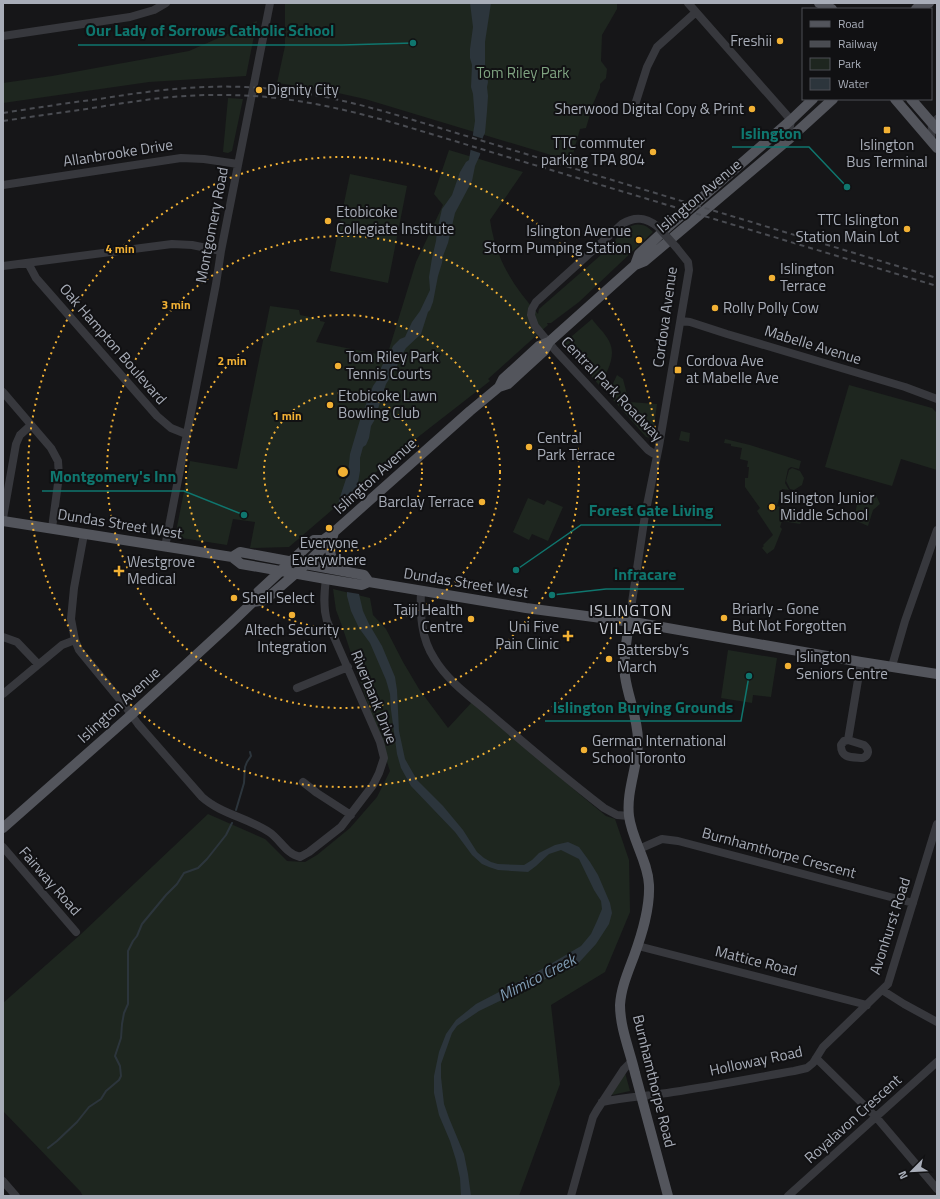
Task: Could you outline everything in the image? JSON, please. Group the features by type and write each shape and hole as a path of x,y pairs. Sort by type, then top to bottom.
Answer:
{"main road":[{"path":"917,8 930,3"},
{"name":"Islington Avenue","path":"635,265 639,254 812,100"},
{"name":"Islington Avenue","path":"3,828 131,715 253,602 258,592 314,540 323,540 334,532 499,387 508,384 544,351 548,342 635,265 645,261 788,140 829,100"},
{"path":"896,100 934,145"},
{"path":"912,100 936,124"},
{"name":"Dundas Street West","path":"3,519 84,534 232,557 241,564 295,574 362,584 369,582 549,611 629,622 937,674"},
{"path":"334,532 330,546 331,556 336,565 342,570"},
{"name":"Islington Avenue","path":"253,602 265,600 295,574 321,550 323,540"},
{"name":"Dundas Street West","path":"232,557 240,552 342,570 364,575 369,582"},
{"path":"256,567 262,578 258,592"},
{"name":"Burnhamthorpe Road","path":"629,622 624,669 626,683 637,723 638,740 638,750 630,793 629,816 632,830 646,867 649,886 646,915 638,946 626,977 620,1005 625,1034 668,1196"}],"street":[{"path":"3,36 130,17 154,10 166,3"},
{"name":"Montgomery Road","path":"165,547 270,3"},
{"path":"688,3 791,120 788,140"},
{"path":"633,111 647,67 657,47 696,12"},
{"path":"934,145 936,124"},
{"name":"Allanbrooke Drive","path":"3,185 181,158 204,159 238,164"},
{"name":"Cordova Avenue","path":"548,342 535,326 531,317 532,309 536,302 626,222 640,218 652,222 688,262 689,270 681,320 636,568 629,622"},
{"path":"3,266 28,264 172,244 192,245 221,251"},
{"name":"Oak Hampton Boulevard","path":"28,264 36,278 150,408 166,425 186,434"},
{"name":"Mabelle Avenue","path":"681,320 905,387 937,399"},
{"name":"Central Park Roadway","path":"548,342 648,450 656,455"},
{"path":"3,392 51,448 58,461 59,476 52,528"},
{"path":"3,519 16,444 20,435 31,425"},
{"path":"892,666 906,618 937,530"},
{"name":"Riverbank Drive","path":"84,534 74,588 71,619 75,640 79,650 131,715 208,802 222,810 261,826 271,833 293,855 300,857 305,855 341,827 373,785 384,758 380,742 326,616 324,600 326,579"},
{"path":"421,591 420,604 422,627 426,642 433,657 450,679 506,728 604,808 616,815 629,816"},
{"path":"3,637 17,642 38,664"},
{"path":"3,694 62,645 75,640"},
{"path":"848,740 861,662"},
{"path":"297,688 348,667"},
{"path":"303,782 351,815"},
{"name":"Avonhurst Road","path":"816,1058 823,1046 888,984 937,824"},
{"name":"Burnhamthorpe Crescent","path":"639,848 662,839 678,841 913,902"},
{"name":"Fairway Road","path":"3,848 76,932"},
{"name":"Mattice Road","path":"638,946 867,1005"},
{"path":"882,990 937,1022"},
{"name":"Holloway Road","path":"602,1102 689,1090 794,1071 807,1068 816,1058 876,1117 937,1189"},
{"path":"571,1196 593,1117 624,1069 632,1061"},
{"name":"Royalavon Crescent","path":"788,1196 937,1062"},
{"path":"3,1181 16,1196"}],"green space":[{"name":"Tom Riley Park","path":"285,3 617,3 617,9 602,35 601,61 607,69 606,78 600,84 600,88 593,104 586,128 580,129 571,161 365,99 320,89 277,83 285,46"},
{"path":"257,21 246,76 149,82 3,103 3,83 52,76 189,51"},
{"path":"228,98 243,99 232,151 228,153 223,152"},
{"path":"449,150 523,172 490,220 496,247 506,271 520,292 538,314 539,309 609,248 627,228 637,224 648,227 653,232 579,302 551,323 547,323 548,325 488,379 490,381 404,448 289,547 250,548 255,522 233,519 227,545 175,537 190,461 237,469 270,306 299,310 300,315 320,319 320,321 325,322 316,342 387,356 416,262 443,205 434,194"},
{"path":"350,174 407,186 388,283 330,271"},
{"path":"592,319 609,341 612,353 608,370 599,385 564,345 565,342"},
{"path":"617,375 623,379 629,402 657,404 653,434 650,438 646,437 608,394"},
{"path":"849,385 932,408 937,413 937,470 901,459 892,486 825,467"},
{"path":"681,431 690,433 689,442 679,440"},
{"path":"725,439 801,461 799,469 791,467 788,469 785,483 789,490 782,489 777,506 804,516 800,524 782,521 780,527 782,529 774,549 767,554 762,548 773,535 757,511 760,508 745,487 745,478 748,478 748,461 740,459 742,448 724,443"},
{"path":"792,468 800,471 804,478 802,485 794,490 790,489 786,481 789,470"},
{"path":"876,495 880,504 873,510 868,526 854,520 858,499 868,500"},
{"path":"528,498 544,505 547,500 563,507 548,541 532,534 529,540 513,532"},
{"path":"333,589 370,598 373,615 386,629 419,689 448,728 472,702 606,816 615,819 629,860 630,912 605,972 551,1005 560,1084 519,1196 83,1196 80,1191 3,1111 3,1003 80,935 208,814 265,839 287,861 305,862 317,855 350,828 377,797 390,771 336,610"},
{"path":"728,650 777,658 771,697 753,695 752,703 721,698"},
{"path":"624,1069 630,1091 612,1095 609,1092"}],"water":[{"path":"470,3 491,3 485,42 485,64 488,82 487,111 485,133 480,155 475,166 472,181 455,213 438,276 433,302 421,334 406,348 398,362 397,367 386,384 371,426 369,438 366,445 363,447 360,458 360,471 356,501 339,515 339,500 348,473 350,454 360,420 373,386 380,376 381,368 384,362 387,360 393,346 400,339 405,337 430,290 429,277 442,209 452,195 460,172 469,160 475,121 471,87 472,65 470,49 473,27"},
{"name":"Mimico Creek","path":"347,592 359,594 363,611 382,646 395,677 399,731 405,759 417,780 443,806 463,830 477,852 491,862 498,864 524,865 539,853 555,845 568,842 579,847 590,862 598,875 610,903 612,913 609,924 596,944 574,968 558,973 537,983 527,984 506,998 479,1011 457,1026 452,1033 441,1064 444,1104 464,1154 471,1196 461,1196 460,1178 456,1160 439,1115 434,1093 434,1076 439,1052 446,1034 456,1020 476,1004 537,972 581,946 591,934 597,921 602,909 601,901 579,859 561,850 549,854 528,872 498,870 482,864 472,855 455,832 411,786 401,768 397,754 390,694 386,680 370,643 359,628 351,611"}],"pier":[{"path":"471,135 484,139 483,154 468,149"}],"waterway":[{"path":"236,810 244,783 245,767 251,756 250,752"},
{"path":"48,1148 77,1122 89,1107 101,1099 106,1091 119,1080 121,1076 120,1066 115,1056 121,1038 124,1013 128,1004 128,951 142,924 177,884 184,873 198,868 207,859 226,835 232,823"}],"railway":[{"path":"3,113 172,89 245,87 304,93 362,105 400,116 937,278"},
{"path":"3,121 146,100 194,95 269,97 291,100 334,108 398,124 937,286"}],"place":[{"name":"Freshii","path":"780,41"},
{"name":"Our Lady of Sorrows Catholic School","path":"413,43"},
{"name":"Dignity City","path":"259,90"},
{"name":"Sherwood Digital Copy & Print","path":"752,109"},
{"name":"Islington Bus Terminal","path":"887,130"},
{"name":"TTC commuter parking TPA 804","path":"653,152"},
{"name":"Islington","path":"847,187"},
{"name":"Etobicoke Collegiate Institute","path":"328,221"},
{"name":"TTC Islington Station Main Lot","path":"907,229"},
{"name":"Islington Avenue Storm Pumping Station","path":"639,240"},
{"name":"Islington Terrace","path":"772,278"},
{"name":"Rolly Polly Cow","path":"715,308"},
{"name":"Tom Riley Park Tennis Courts","path":"338,366"},
{"name":"Cordova Ave at Mabelle Ave","path":"678,370"},
{"name":"Etobicoke Lawn Bowling Club","path":"330,405"},
{"name":"Central Park Terrace","path":"529,447"},
{"name":"Barclay Terrace","path":"482,502"},
{"name":"Islington Junior Middle School","path":"772,507"},
{"name":"Montgomery's Inn","path":"244,515"},
{"name":"Everyone Everywhere","path":"329,528"},
{"name":"Forest Gate Living","path":"516,570"},
{"name":"Westgrove Medical","path":"119,571"},
{"name":"Infracare","path":"552,595"},
{"name":"Shell Select","path":"234,598"},
{"name":"Altech Security Integration","path":"292,615"},
{"name":"Briarly - Gone But Not Forgotten","path":"724,618"},
{"name":"Taiji Health Centre","path":"471,619"},
{"name":"Uni Five Pain Clinic","path":"568,636"},
{"name":"Battersby’s March","path":"609,659"},
{"name":"Islington Seniors Centre","path":"788,666"},
{"name":"Islington Burying Grounds","path":"749,676"},
{"name":"German International School Toronto","path":"584,750"}],"district":[{"name":"ISLINGTON VILLAGE","path":"631,619"}]}
